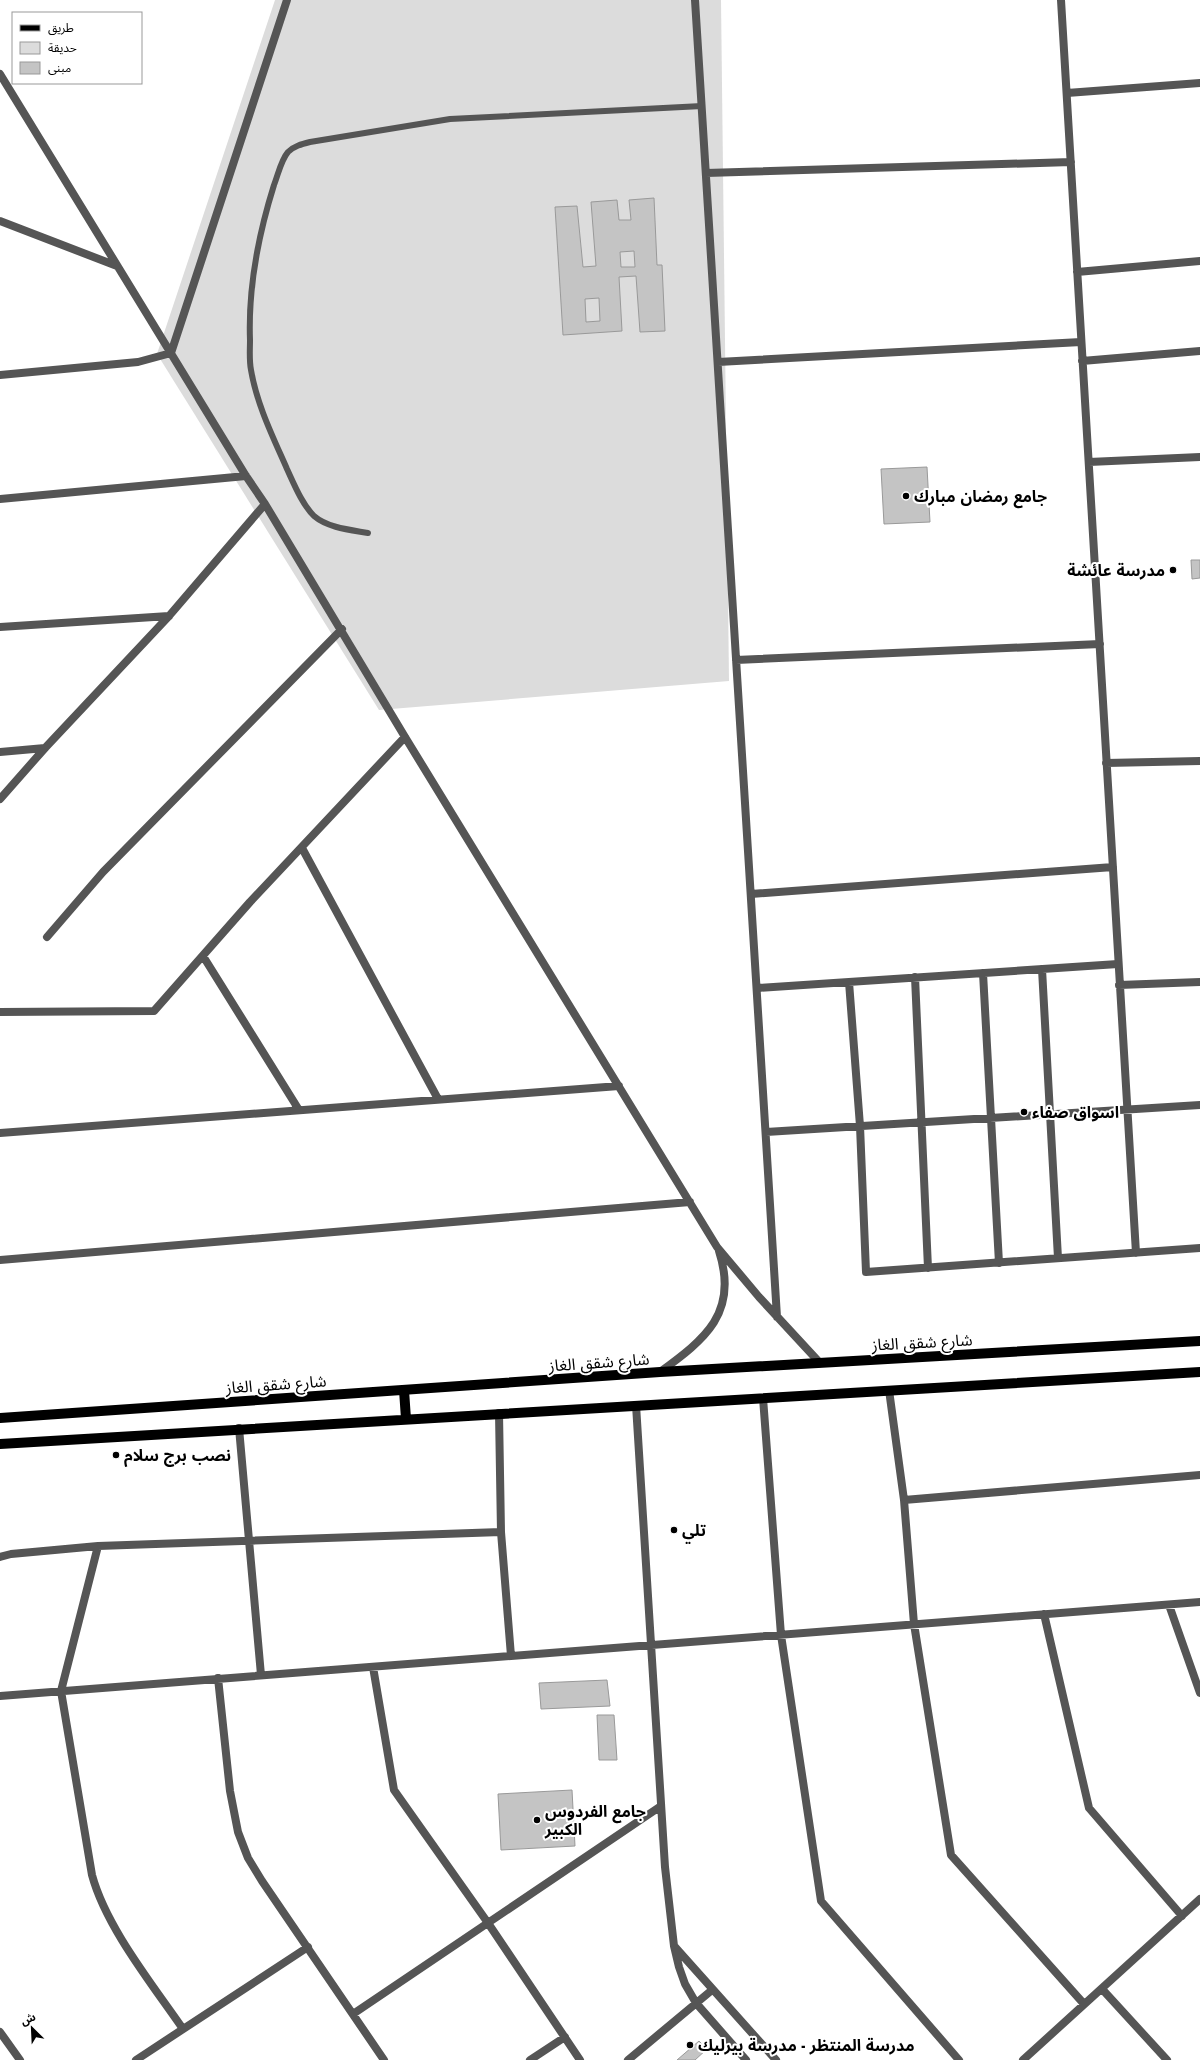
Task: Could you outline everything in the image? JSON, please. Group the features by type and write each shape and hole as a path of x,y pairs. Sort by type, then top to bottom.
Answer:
{"main road":[{"name":"شارع شقق الغاز","path":"0,1418 660,1372 1200,1340"},
{"path":"0,1444 239,1428 1200,1372"},
{"path":"404,1390 406,1418"}],"street":[{"path":"171,353 288,0"},
{"path":"695,0 777,1317"},
{"path":"1061,0 1136,1253"},
{"path":"0,74 246,476 265,504 342,629 405,737 718,1247 777,1317 820,1363"},
{"path":"1067,93 1200,83"},
{"path":"706,173 1071,162"},
{"path":"0,221 118,266"},
{"path":"1077,272 1200,261"},
{"path":"718,362 1081,342"},
{"path":"1082,360 1200,351"},
{"path":"0,375 138,362 171,353"},
{"path":"1089,462 1200,456"},
{"path":"0,499 246,476"},
{"path":"0,799 45,748 169,616 265,504"},
{"path":"0,626 169,616"},
{"path":"47,937 103,872 342,629"},
{"path":"736,660 1100,644"},
{"path":"0,1012 154,1011 254,897 302,848 405,737"},
{"path":"0,752 45,748"},
{"path":"1106,763 1200,761"},
{"path":"302,848 438,1099"},
{"path":"751,894 1113,867"},
{"path":"203,956 299,1110"},
{"path":"757,988 1118,964"},
{"path":"1042,969 1058,1258"},
{"path":"983,973 999,1263"},
{"path":"915,977 928,1268"},
{"path":"849,982 860,1126 866,1272 1200,1248"},
{"path":"1119,984 1200,982"},
{"path":"0,1133 619,1086"},
{"path":"766,1132 1200,1105"},
{"path":"0,1260 690,1202"},
{"path":"660,1372 698,1343 713,1324 719,1312 726,1286 725,1274 718,1247"},
{"path":"889,1390 904,1500 914,1624 952,1855 1084,2004"},
{"path":"763,1398 781,1635 820,1901 959,2060"},
{"path":"636,1405 665,1867 674,1946 678,1967 685,1984 696,2003 746,2060"},
{"path":"499,1413 502,1532 511,1656"},
{"path":"239,1428 261,1675"},
{"path":"904,1500 1200,1475"},
{"path":"0,1557 11,1554 98,1546 249,1542 502,1532"},
{"path":"98,1546 61,1691 92,1875 97,1894 120,1936 183,2029"},
{"path":"0,1696 1200,1602"},
{"path":"1169,1605 1200,1693"},
{"path":"1044,1614 1089,1808 1182,1916"},
{"path":"373,1666 394,1790 488,1923 580,2060"},
{"path":"218,1678 230,1791 238,1832 248,1858 262,1881 384,2060"},
{"path":"353,2014 661,1806"},
{"path":"1023,2060 1200,1899"},
{"path":"674,1946 776,2060"},
{"path":"136,2060 308,1947"},
{"path":"1102,1989 1167,2060"},
{"path":"628,2060 712,1990"},
{"path":"0,2032 20,2060"},
{"path":"530,2060 565,2037"}],"lane":[{"path":"368,533 331,525 314,515 304,502 257,398 251,368 249,328 252,271 263,219 280,166 288,153 296,146 310,142 450,119 702,106"}],"green space":[{"path":"275,0 721,0 729,681 379,710 157,354"}],"building":[{"path":"654,198 657,265 662,265 665,331 640,332 636,276 619,277 622,331 563,335 555,207 577,206 583,267 596,266 591,202 617,200 619,220 631,220 629,200","holes":["634,251 635,267 621,267 620,252","599,298 600,321 586,322 585,299"]},
{"name":"جامع رمضان مبارك","path":"927,467 930,522 884,524 881,469"},
{"path":"1191,560 1200,560 1200,578 1192,579"},
{"path":"607,1680 610,1706 541,1709 539,1683"},
{"path":"597,1715 614,1715 617,1760 599,1760"},
{"name":"جامع الفردوس الكبير","path":"572,1790 575,1846 501,1850 498,1794"},
{"path":"699,2041 707,2049 695,2060 677,2060"}],"place":[{"name":"جامع رمضان مبارك","path":"906,496"},
{"name":"مدرسة عائشة","path":"1173,570"},
{"name":"اسواق صفاء","path":"1024,1112"},
{"name":"نصب برج سلام","path":"116,1455"},
{"name":"تلي","path":"674,1530"},
{"name":"جامع الفردوس الكبير","path":"537,1820"},
{"name":"مدرسة المنتظر - مدرسة بيرليك","path":"690,2045"}]}
